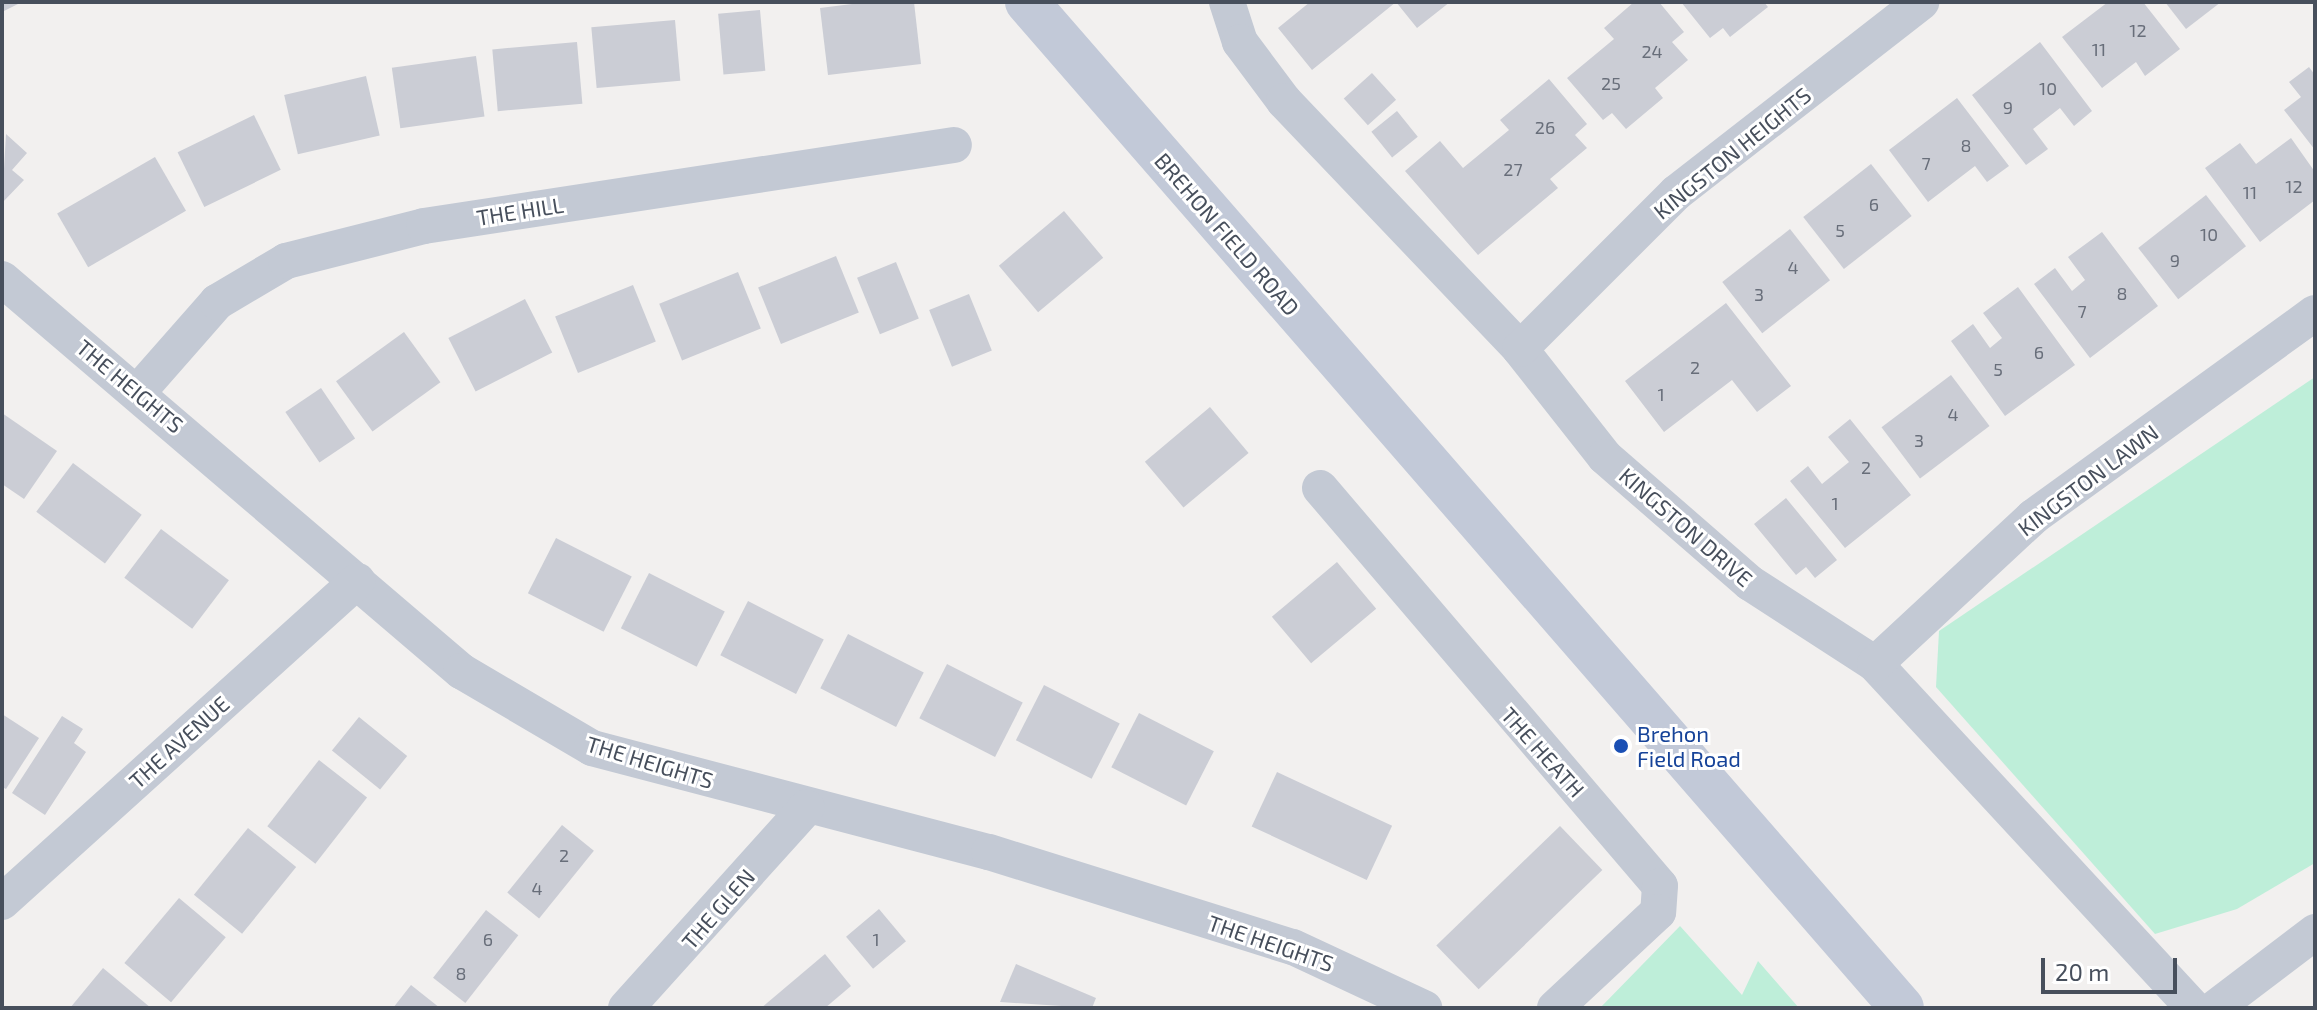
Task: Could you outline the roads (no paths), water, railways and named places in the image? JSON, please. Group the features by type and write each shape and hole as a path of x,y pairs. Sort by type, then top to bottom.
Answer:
{"main road":[{"name":"BREHON FIELD ROAD","path":"1027,2 1902,1008"}],"street":[{"name":"KINGSTON DRIVE","path":"1227,2 1240,42 1284,101 1520,349 1605,457 1750,583 1875,664 2193,1008"},
{"name":"KINGSTON HEIGHTS","path":"1520,349 1676,193 1921,2"},
{"name":"THE HILL","path":"138,392 217,302 286,261 424,226 954,145"},
{"name":"THE HEIGHTS","path":"2,279 461,671 592,748 807,807 989,852 1293,947 1424,1008"},
{"name":"KINGSTON LAWN","path":"1875,664 2033,517 2315,313"},
{"name":"THE HEATH","path":"1320,488 1660,886 1658,912 1555,1008"},
{"name":"THE AVENUE","path":"2,902 357,581"},
{"name":"THE GLEN","path":"626,1008 807,807"},
{"path":"2215,1008 2315,932"}],"place":[{"name":"Brehon Field Road","path":"1621,746"}]}
